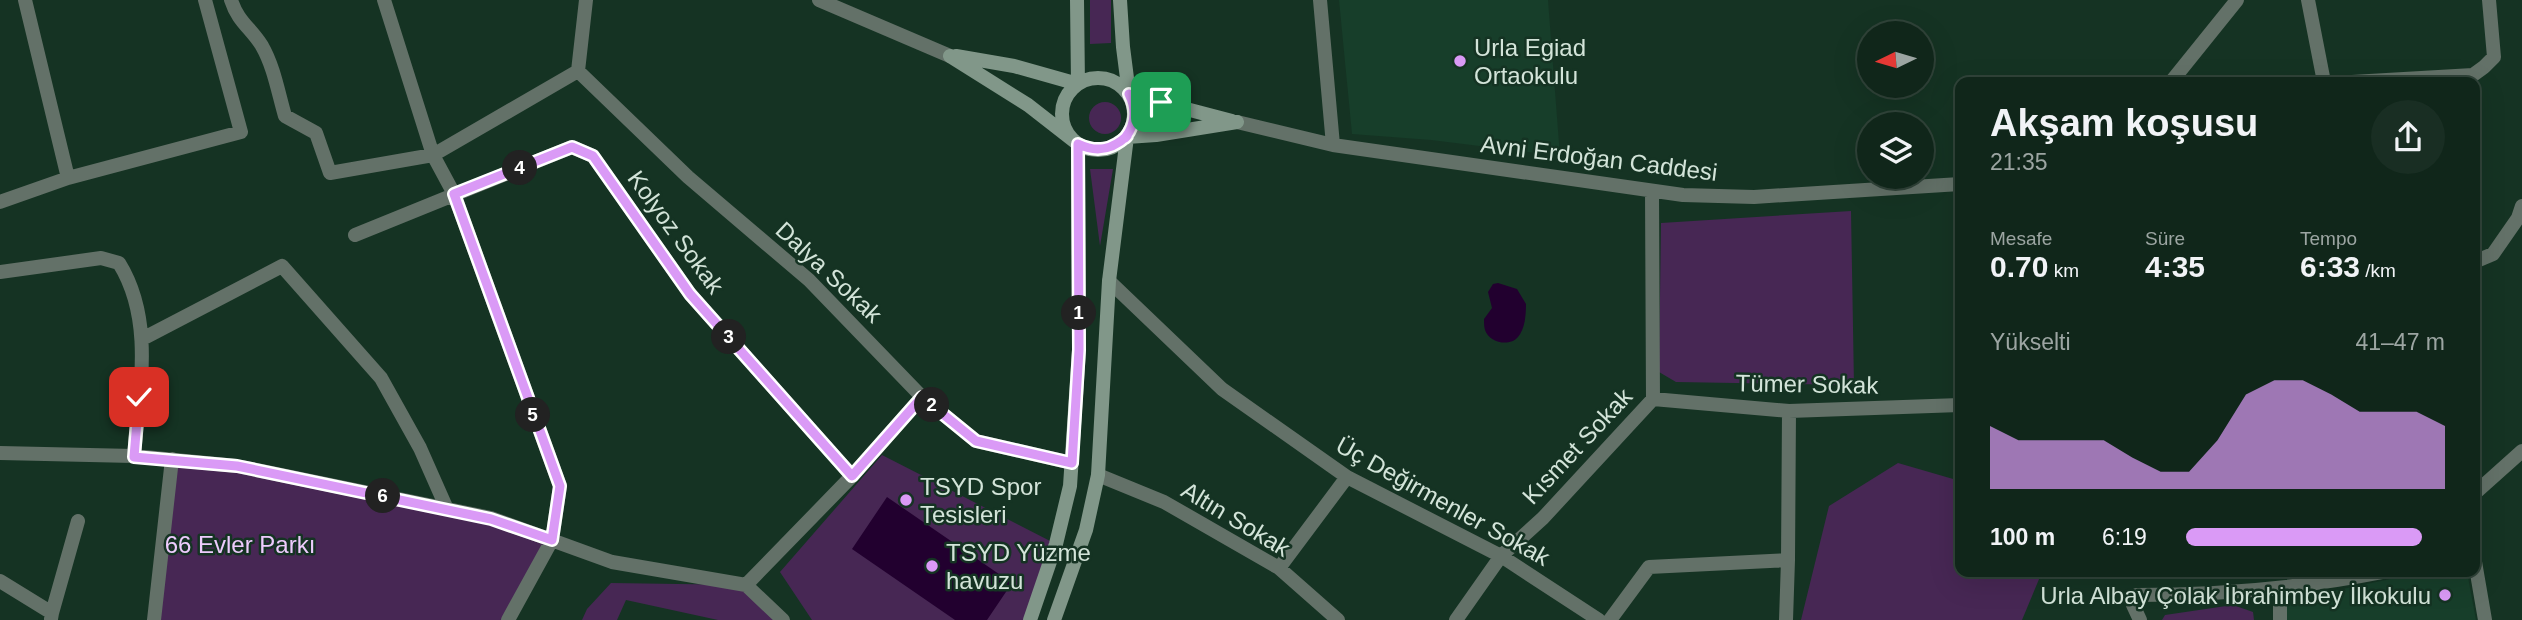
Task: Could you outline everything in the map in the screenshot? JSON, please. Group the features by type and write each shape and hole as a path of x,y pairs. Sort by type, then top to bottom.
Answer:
{"main road":[{"path":"1077,0 1078,83"},
{"path":"1054,620 1086,530 1098,475 1109,281 1127,136 1125,138 1132,128 1134,116 1123,47 1120,0"},
{"path":"950,55 1014,66 1078,83"},
{"path":"950,55 1028,105 1078,144 1092,149 1104,150 1116,146 1127,136 1156,135 1237,122"},
{"path":"1030,620 1056,544 1070,486 1072,463 1079,350 1078,144 1067,132 1062,115 1066,97 1078,83 1095,77 1119,84 1129,94 1237,122"}],"street":[{"path":"25,0 68,178"},
{"path":"0,202 68,178 241,132 205,0"},
{"path":"231,0 236,15 261,44 272,68 285,116 316,133 330,173 433,155 578,71 586,0"},
{"path":"384,0 433,155 454,194 560,486 552,540 508,620"},
{"path":"820,0 950,55"},
{"path":"1320,0 1333,145"},
{"path":"2175,77 2236,0"},
{"path":"2308,0 2323,77"},
{"path":"2438,77 2473,75 2494,57 2489,0"},
{"name":"Dalya Sokak","path":"578,71 688,177 809,279 922,397 976,441 1072,463"},
{"name":"Avni Erdoğan Caddesi","path":"1237,122 1333,145 1683,195 1754,197 1955,184"},
{"name":"Kolyoz Sokak","path":"355,235 572,147 593,156 690,294 852,476"},
{"name":"Kısmet Sokak","path":"1456,620 1501,556 1543,517 1653,399 1652,191"},
{"path":"2480,259 2493,254 2518,218 2522,206"},
{"path":"0,272 101,258 119,263 130,280 144,338 134,457"},
{"path":"144,338 282,266 381,378 420,448 447,509"},
{"name":"Üç Değirmenler Sokak","path":"1109,281 1222,389 1347,477 1501,556 1599,620"},
{"path":"746,585 852,476 922,397"},
{"name":"Tümer Sokak","path":"1653,399 1789,411 1955,405"},
{"path":"1786,620 1789,411"},
{"path":"2480,489 2522,452"},
{"path":"0,453 173,459 237,466 447,509 491,519 612,562 746,585 783,620"},
{"path":"154,620 173,459"},
{"name":"Altın Sokak","path":"1098,475 1164,502 1279,568 1338,620"},
{"path":"1279,568 1347,477"},
{"path":"0,581 51,616 78,521"},
{"path":"1610,620 1648,567 1788,560"},
{"path":"2140,620 2133,605 2137,595 2197,595 2324,584 2358,577"},
{"path":"2478,577 2485,620"},
{"path":"2280,588 2280,620"}],"shaded area":[{"path":"1339,0 1548,0 1560,156 1431,140 1352,134"},
{"path":"1493,284 1517,289 1526,304 1522,330 1518,337 1505,343 1495,341 1485,329 1484,319 1492,308 1488,292"},
{"name":"TSYD Yüzme havuzu","path":"887,497 1012,583 987,620 955,620 852,549"},
{"path":"2400,577 2468,577 2476,620 2280,620 2280,602"}],"green space":[{"path":"1090,0 1111,0 1111,43 1090,44"},
{"path":"1105,102 1116,107 1121,118 1116,129 1105,134 1094,129 1089,118 1094,107"},
{"path":"1090,169 1113,169 1100,246"},
{"path":"1851,211 1854,385 1676,382 1659,372 1661,223"},
{"name":"TSYD Spor Tesisleri","path":"882,455 1056,544 1030,620 812,620 780,572"},
{"name":"66 Evler Parkı","path":"172,459 491,518 552,540 508,620 154,620"},
{"path":"1898,463 1955,480 1955,577 2040,577 2022,620 1801,620 1829,506"},
{"path":"611,583 746,585 778,620 718,620 626,600 617,620 582,620 587,609"},
{"path":"2233,605 2253,612 2254,620 2162,620 2165,615"}],"place":[{"name":"Urla Egiad Ortaokulu","path":"1460,61"},
{"name":"TSYD Spor Tesisleri","path":"906,500"},
{"name":"TSYD Yüzme havuzu","path":"932,566"},
{"name":"Urla Albay Çolak İbrahimbey İlkokulu","path":"2445,595"}],"route":[{"path":"139,397 134,457 237,466 491,519 552,540 560,486 454,194 572,147 593,156 690,294 852,476 922,397 976,441 1072,463 1079,350 1078,144 1104,150 1121,142 1134,122 1133,103 1129,94 1161,102"}]}
